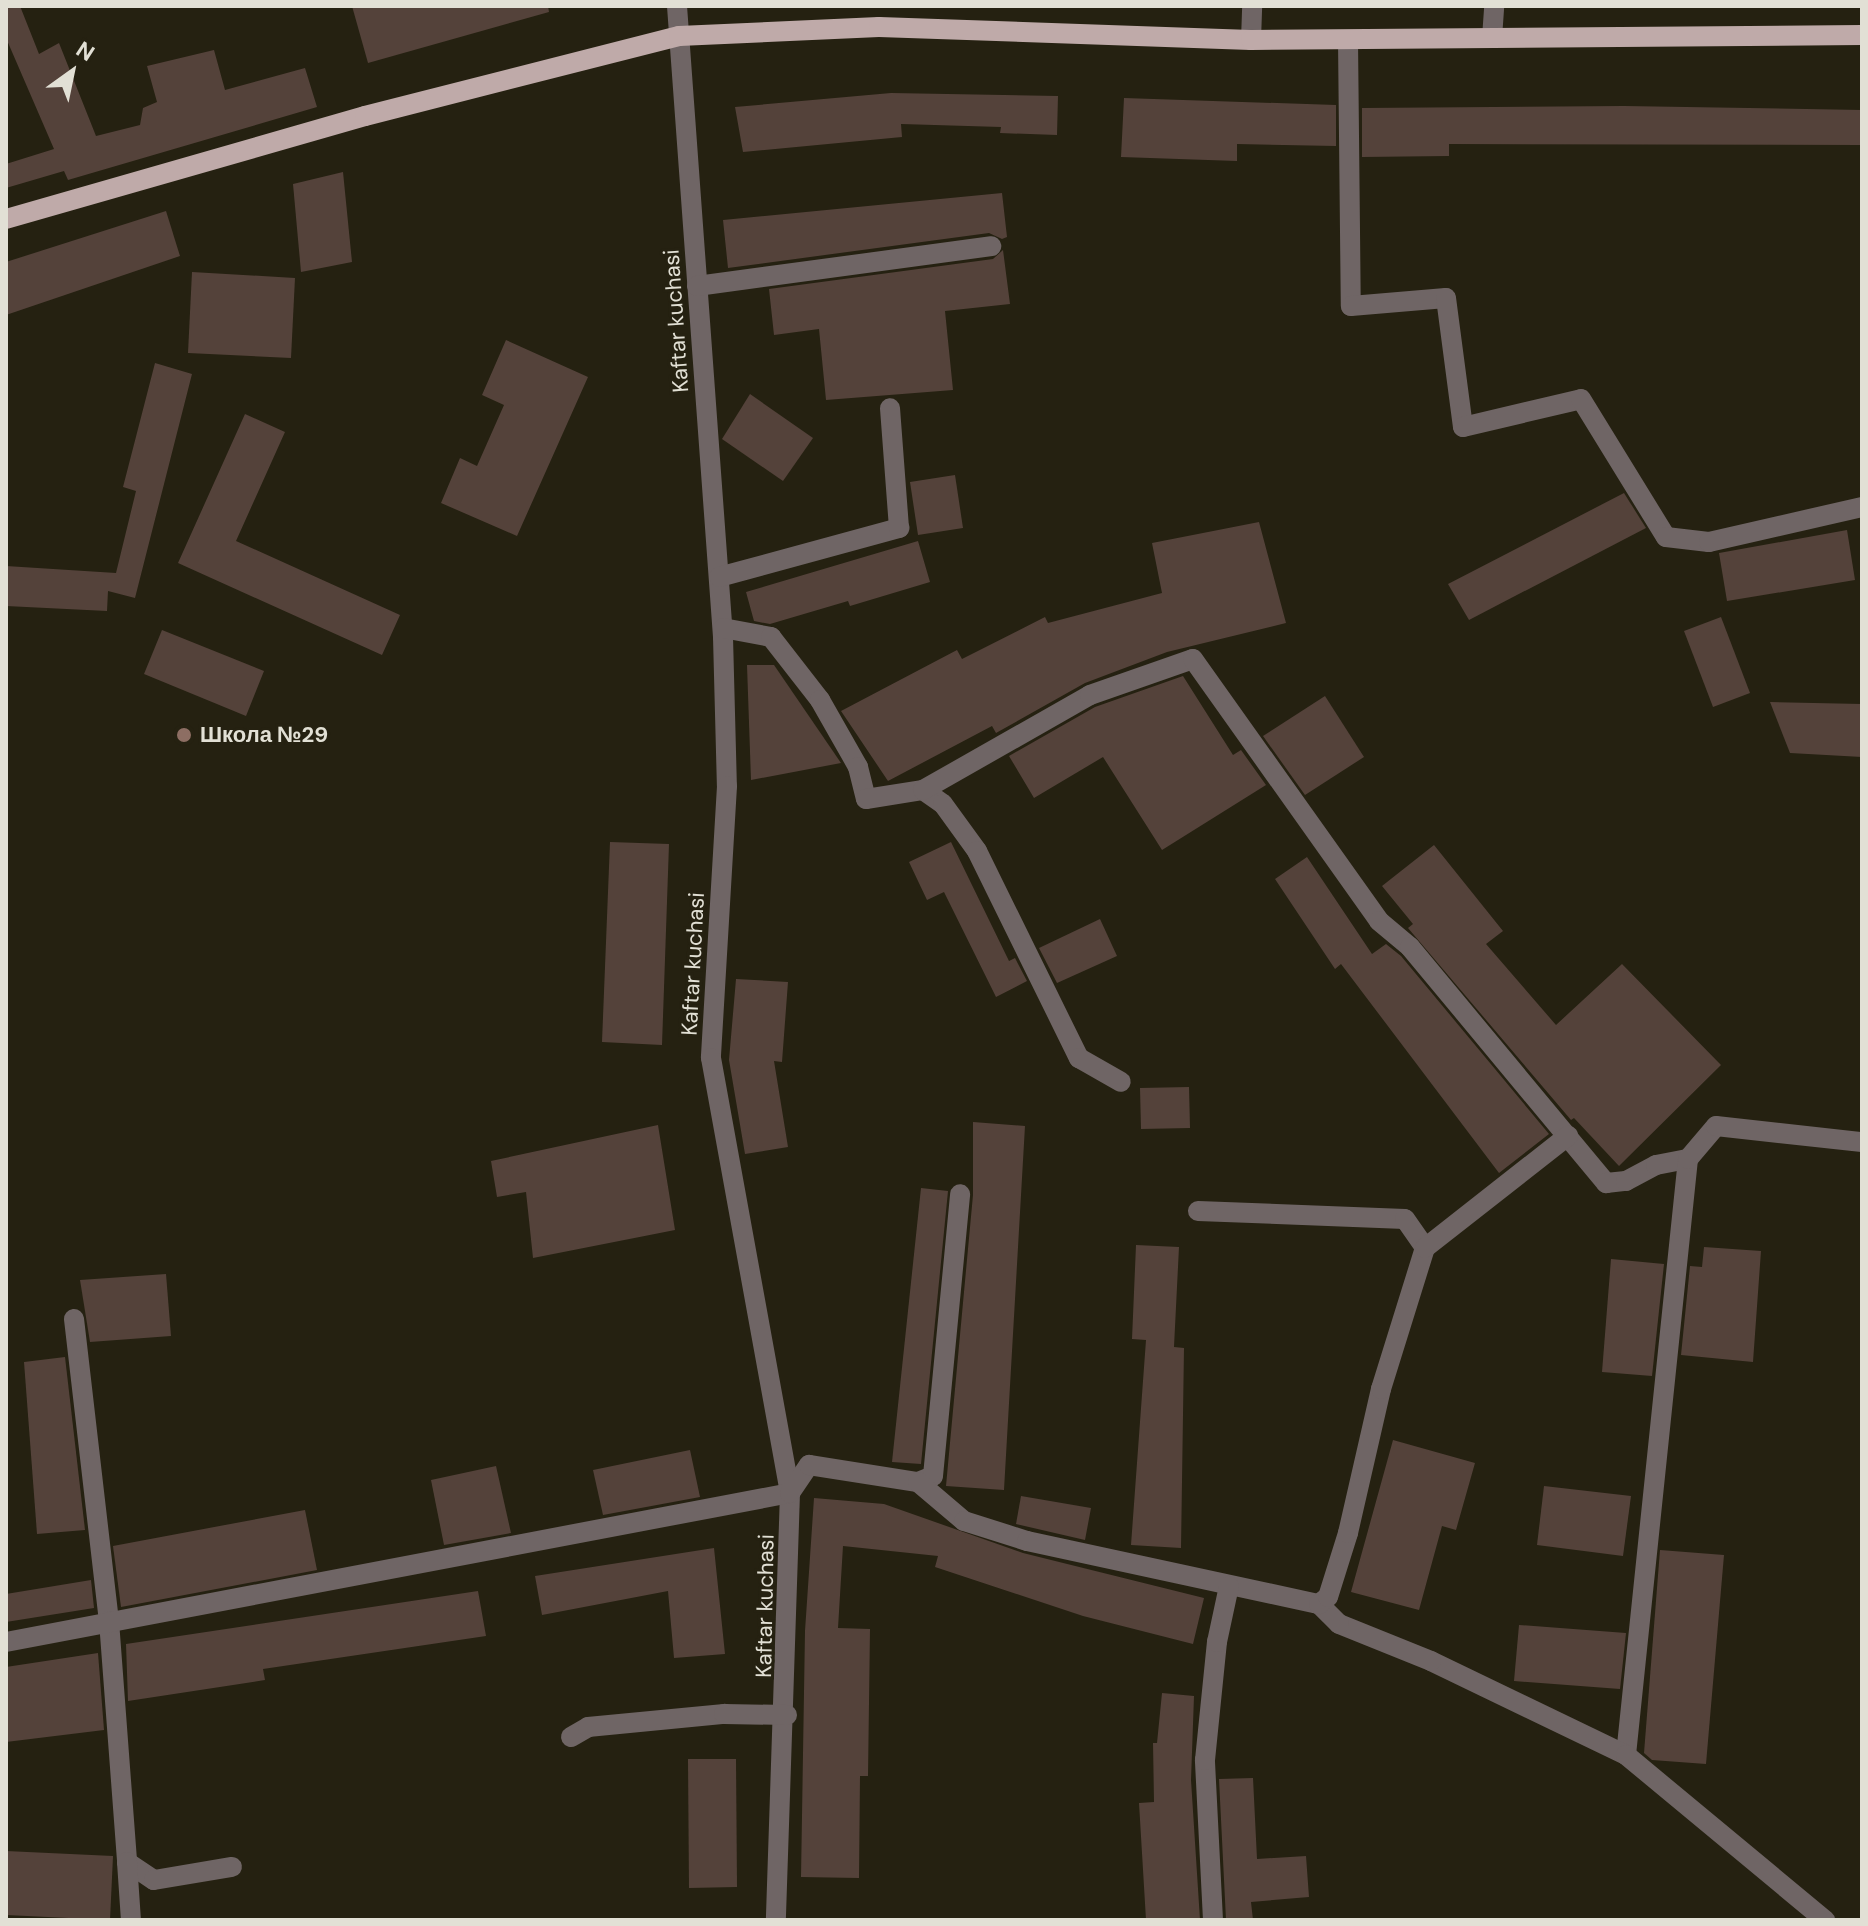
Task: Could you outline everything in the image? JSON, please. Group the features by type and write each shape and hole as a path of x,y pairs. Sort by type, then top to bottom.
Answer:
{"main road":[{"path":"6,219 365,116 679,36 879,27 1251,40 1862,35"}],"street":[{"name":"Kaftar kuchasi","path":"677,6 723,628 727,786 711,1058 790,1493 787,1715 776,1920"},
{"path":"1251,40 1252,6"},
{"path":"1492,38 1494,6"},
{"path":"1348,40 1351,306 1446,298 1463,427 1581,399 1666,537 1709,542 1862,507"},
{"path":"697,286 991,246"},
{"path":"719,577 899,528 890,408"},
{"path":"723,628 771,637 820,700 858,767 866,799 923,790 1090,695 1193,659 1379,921 1410,947 1606,1183 1626,1181 1656,1165 1688,1159"},
{"path":"923,790 943,804 977,851 1079,1058 1121,1082"},
{"path":"1626,1755 1688,1159 1716,1126 1862,1142"},
{"path":"1319,1604 1328,1597 1348,1533 1381,1389 1425,1248 1568,1136"},
{"path":"6,1642 790,1493 809,1465 918,1482 933,1476 960,1194"},
{"path":"1198,1211 1405,1219 1425,1248"},
{"path":"74,1319 109,1621 131,1920"},
{"path":"918,1482 964,1521 1125,1566 1319,1604 1339,1624 1431,1661 1626,1755 1825,1920"},
{"path":"1213,1920 1205,1760 1217,1642 1229,1586"},
{"path":"571,1737 588,1727 724,1714 787,1715"},
{"path":"127,1862 154,1880 232,1867"}],"building":[{"path":"6,6 20,6 39,54 59,43 96,136 140,125 143,108 157,102 147,66 214,50 225,90 305,68 317,107 68,180 64,171 6,188 6,164 54,149 6,38"},
{"path":"352,6 548,6 549,12 368,63"},
{"path":"891,93 1058,96 1057,135 1000,133 1001,127 901,124 902,137 743,152 735,107"},
{"path":"1124,98 1336,105 1336,146 1237,144 1237,161 1121,157"},
{"path":"1624,106 1862,110 1862,145 1449,144 1449,156 1362,157 1362,108"},
{"path":"343,172 352,262 301,272 293,184"},
{"path":"1002,193 1007,237 1002,239 989,233 728,268 723,220"},
{"path":"166,211 180,256 6,315 6,262"},
{"path":"1003,250 1010,304 945,311 953,390 826,400 819,329 774,335 769,289 993,259"},
{"path":"192,272 295,278 291,358 188,353"},
{"path":"506,340 588,377 517,536 441,503 460,458 477,466 504,405 482,395"},
{"path":"155,363 192,374 135,598 108,591 107,611 6,606 6,566 116,573 136,491 123,487"},
{"path":"750,394 813,438 783,481 722,439"},
{"path":"245,414 285,432 236,541 400,615 382,655 178,563"},
{"path":"955,475 963,528 918,535 910,482"},
{"path":"1624,493 1646,528 1469,620 1448,584"},
{"path":"1259,522 1286,623 1167,652 1085,683 996,733 992,726 888,781 841,711 957,650 962,659 1045,617 1048,623 1162,593 1152,543"},
{"path":"1847,530 1855,580 1727,601 1719,553"},
{"path":"918,541 930,582 850,606 848,601 770,624 754,621 746,592"},
{"path":"1721,617 1750,693 1713,707 1684,631"},
{"path":"162,630 264,671 246,716 144,674"},
{"path":"747,665 774,665 841,763 751,780"},
{"path":"1183,676 1233,755 1241,750 1266,785 1162,850 1103,757 1034,798 1009,756 1095,707"},
{"path":"1325,696 1364,757 1305,795 1263,736"},
{"path":"1770,702 1862,704 1862,757 1790,753"},
{"path":"610,842 669,844 662,1045 602,1042"},
{"path":"951,842 1009,961 1015,958 1027,981 996,997 944,892 927,900 909,862"},
{"path":"1434,845 1503,931 1486,944 1556,1025 1622,964 1721,1065 1619,1166 1574,1118 1571,1120 1408,928 1413,924 1382,886"},
{"path":"1307,857 1372,954 1386,944 1401,956 1549,1134 1499,1173 1341,964 1335,969 1275,879"},
{"path":"1100,919 1117,956 1057,983 1039,948"},
{"path":"736,979 788,982 782,1062 774,1061 788,1147 745,1154 729,1060"},
{"path":"1189,1087 1190,1128 1141,1129 1140,1088"},
{"path":"973,1122 1025,1126 1004,1490 946,1486 973,1195"},
{"path":"658,1125 675,1230 533,1258 526,1192 497,1197 491,1161"},
{"path":"921,1188 948,1191 921,1464 892,1462"},
{"path":"1136,1245 1179,1247 1174,1347 1184,1348 1181,1548 1131,1545 1146,1340 1132,1339"},
{"path":"1704,1247 1761,1251 1753,1362 1681,1355 1690,1266 1702,1267"},
{"path":"1611,1259 1664,1264 1652,1376 1602,1372"},
{"path":"166,1274 171,1336 90,1342 80,1280"},
{"path":"65,1357 85,1530 37,1534 24,1362"},
{"path":"1393,1440 1475,1463 1456,1530 1442,1526 1419,1610 1351,1592"},
{"path":"690,1450 700,1497 603,1515 593,1470"},
{"path":"496,1466 511,1533 444,1545 431,1480"},
{"path":"1544,1486 1631,1496 1623,1556 1537,1545"},
{"path":"1021,1496 1091,1508 1085,1540 1016,1524"},
{"path":"814,1498 884,1504 1023,1553 1204,1598 1193,1644 1083,1616 935,1567 938,1556 843,1546 838,1628 870,1629 868,1776 860,1776 859,1878 801,1877 805,1631"},
{"path":"305,1510 317,1570 121,1607 113,1546"},
{"path":"714,1548 725,1654 674,1658 668,1591 542,1615 535,1576"},
{"path":"1660,1550 1724,1555 1706,1764 1652,1760 1644,1753"},
{"path":"91,1580 94,1608 6,1622 6,1594"},
{"path":"478,1591 486,1636 263,1669 265,1680 128,1701 126,1644"},
{"path":"1519,1625 1626,1633 1620,1689 1514,1681"},
{"path":"98,1653 104,1730 6,1742 6,1667"},
{"path":"1162,1693 1194,1696 1191,1780 1200,1920 1146,1920 1139,1803 1154,1802 1153,1743 1157,1743"},
{"path":"688,1759 736,1759 737,1887 689,1888"},
{"path":"1253,1778 1257,1859 1306,1856 1309,1897 1251,1902 1253,1920 1226,1920 1219,1779"},
{"path":"6,1851 113,1856 110,1920 6,1915"}],"place":[{"name":"Школа №29","path":"184,735"}]}
